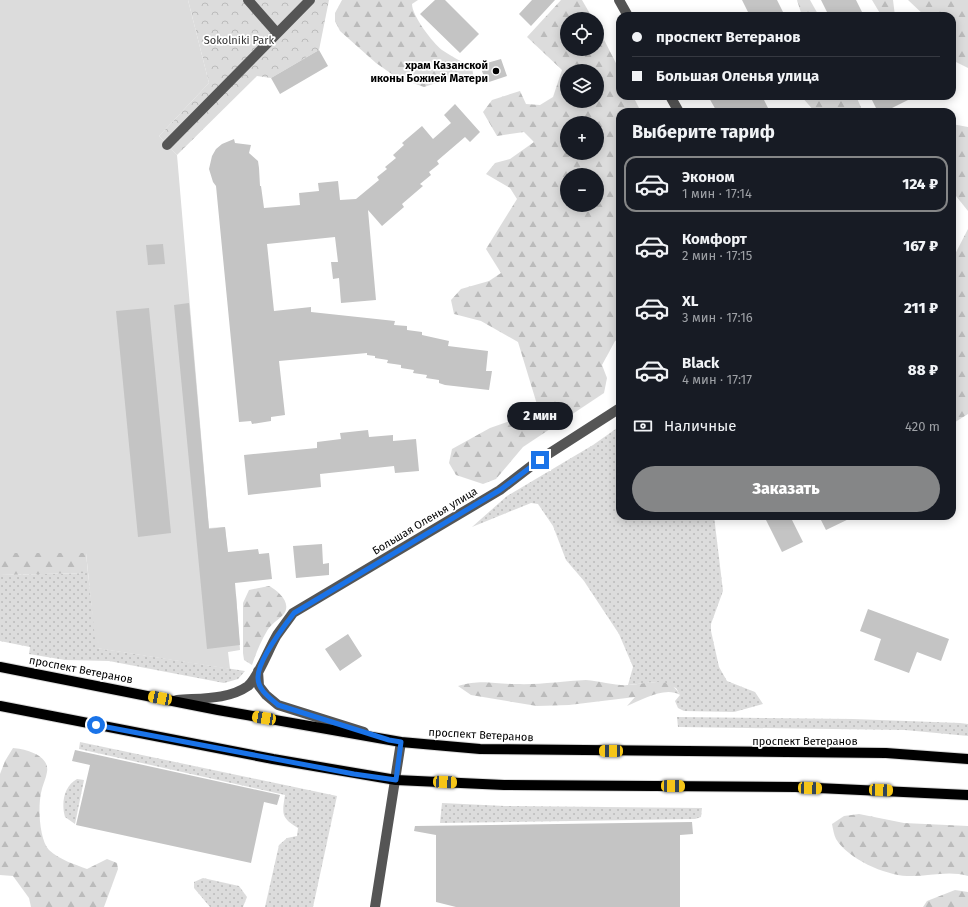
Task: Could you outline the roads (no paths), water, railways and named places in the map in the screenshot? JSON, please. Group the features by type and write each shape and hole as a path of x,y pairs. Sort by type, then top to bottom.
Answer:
{"main road":[{"name":"проспект Ветеранов","path":"0,667 174,701 401,742 480,749 886,753 968,759"},
{"path":"0,706 287,762 396,780 504,785 796,787 968,795"}],"street":[{"path":"248,0 277,33"},
{"path":"167,145 310,0"},
{"path":"619,0 626,12"},
{"name":"Большая Оленья улица","path":"174,701 218,697 233,693 248,686 255,678 277,635 294,613 500,490 540,460 616,411"},
{"path":"259,669 258,678 260,686 266,695 278,705 389,740"},
{"path":"375,907 401,742"}],"place":[{"name":"храм Казанской иконы Божией Матери","path":"496,71"}],"park label":[{"name":"Sokolniki Park","path":"239,40"}]}
